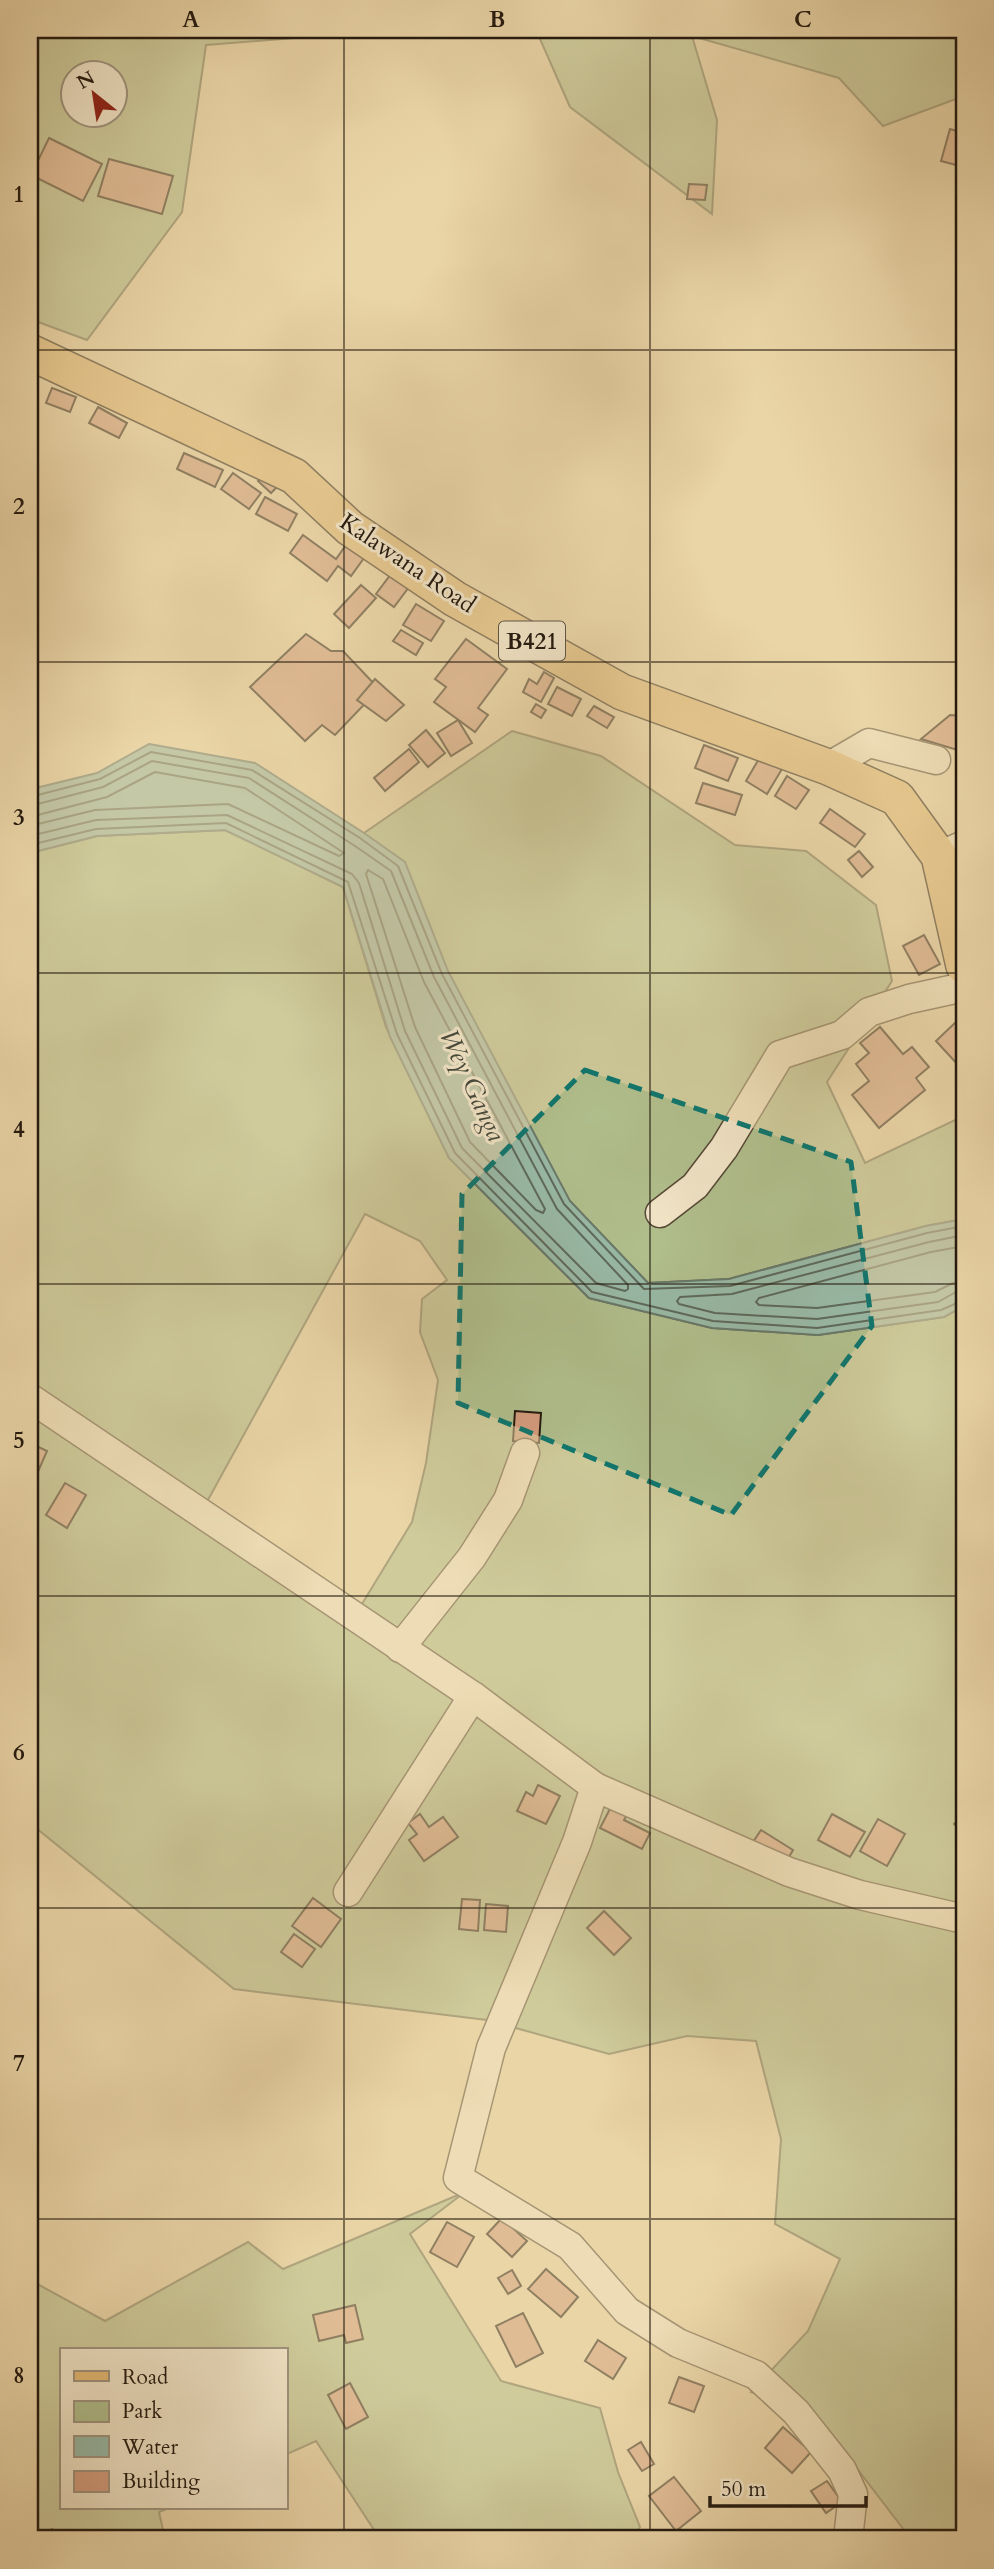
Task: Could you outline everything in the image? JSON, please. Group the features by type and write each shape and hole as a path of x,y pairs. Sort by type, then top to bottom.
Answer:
{"main road":[{"name":"Kalawana Road","path":"30,352 294,476 350,528 455,599 622,692 828,767 897,798 952,851 964,966"}],"street":[{"path":"828,767 869,743 936,760"},
{"path":"660,1213 695,1186 724,1148 780,1055 842,1035 869,1012 909,999 964,987"},
{"path":"30,1398 473,1696 595,1787 789,1872 860,1895 964,1919"},
{"path":"400,1647 479,1545 508,1500 525,1453"},
{"path":"348,1892 473,1696"},
{"path":"595,1787 577,1842 491,2048 458,2178 570,2246 627,2311 678,2343 756,2375 786,2403 842,2470 853,2494 848,2539"}],"highlighted area":[{"path":"585,1070 851,1162 872,1326 731,1515 458,1403 462,1194"}],"green space":[{"path":"30,30 395,30 206,45 182,212 87,340 30,319"},
{"path":"536,30 964,30 964,96 883,126 839,78 692,36 717,120 712,214 570,107"},
{"path":"512,731 601,756 735,845 806,851 876,905 892,981 827,1082 865,1163 955,1120 964,1124 964,1219 926,1226 729,1279 648,1283 566,1197 364,833"},
{"path":"225,830 343,887 386,1027 449,1158 589,1298 712,1328 818,1335 944,1317 964,1306 964,2539 911,2539 816,2415 751,2392 808,2331 840,2259 775,2224 781,2139 756,2041 687,2036 609,2054 487,2020 234,1989 30,1823 30,853 97,836","holes":["365,1214 420,1241 447,1280 422,1299 420,1332 438,1380 426,1463 412,1522 354,1617 203,1509"]},
{"path":"465,2192 410,2234 501,2381 600,2408 618,2472 640,2527 633,2539 380,2539 316,2441 287,2454 287,2348 60,2348 60,2510 164,2510 159,2512 165,2539 30,2539 30,2280 105,2321 248,2242 283,2269"}],"water":[{"name":"Wey Ganga","path":"149,744 255,763 405,862 448,971 570,1201 648,1283 729,1279 926,1226 964,1219 964,1306 944,1317 818,1335 712,1328 589,1298 449,1158 390,1037 343,887 225,830 97,836 30,853 30,792 36,788 97,773"}],"building":[{"path":"950,129 964,133 956,165 941,161"},
{"path":"49,138 102,164 83,201 31,175"},
{"path":"109,159 173,176 162,214 98,196"},
{"path":"689,184 707,185 705,200 687,199"},
{"path":"52,388 76,397 70,412 46,403"},
{"path":"98,407 127,423 119,438 89,423"},
{"path":"184,453 223,470 215,487 177,469"},
{"path":"268,471 281,483 271,493 258,481"},
{"path":"233,473 261,493 249,509 221,489"},
{"path":"265,497 297,514 288,531 256,514"},
{"path":"303,535 336,559 346,545 364,558 351,576 338,566 327,581 290,553"},
{"path":"391,574 409,587 394,607 376,594"},
{"path":"361,585 376,598 349,628 334,614"},
{"path":"416,604 444,621 431,641 403,625"},
{"path":"401,630 423,643 416,655 393,641"},
{"path":"306,634 331,651 343,651 379,689 335,735 322,725 305,741 250,687"},
{"path":"466,639 507,669 478,708 488,715 475,732 434,702 446,687 435,679"},
{"path":"544,672 554,678 541,702 523,692 529,679 537,684"},
{"path":"375,679 404,705 386,721 357,700"},
{"path":"557,687 581,699 572,716 548,704"},
{"path":"536,704 546,710 541,718 531,712"},
{"path":"594,706 614,717 607,728 587,716"},
{"path":"950,715 964,716 964,752 921,739"},
{"path":"458,720 472,743 451,756 437,733"},
{"path":"426,730 445,753 428,767 409,745"},
{"path":"704,745 738,758 728,781 695,768"},
{"path":"409,749 419,762 385,791 374,778"},
{"path":"760,757 782,769 767,794 746,781"},
{"path":"787,776 809,790 796,809 775,796"},
{"path":"703,783 742,795 735,815 696,803"},
{"path":"830,809 865,834 855,847 820,823"},
{"path":"859,851 873,867 862,877 848,860"},
{"path":"924,935 940,964 919,975 903,946"},
{"path":"957,1021 964,1029 964,1061 959,1066 936,1041"},
{"path":"880,1027 903,1054 912,1047 929,1067 916,1078 925,1090 879,1128 852,1095 869,1081 856,1064 869,1053 860,1043"},
{"path":"515,1411 541,1413 539,1443 513,1441"},
{"path":"30,1443 47,1451 30,1490"},
{"path":"65,1483 86,1495 67,1528 46,1515"},
{"path":"538,1785 560,1796 546,1824 517,1811 526,1792 533,1796"},
{"path":"612,1805 628,1813 624,1820 650,1833 642,1849 600,1828"},
{"path":"964,1813 964,1833 954,1824"},
{"path":"420,1814 429,1827 443,1817 458,1837 424,1861 409,1840 417,1834 408,1823"},
{"path":"832,1814 865,1832 850,1857 818,1840"},
{"path":"878,1819 905,1834 887,1866 860,1851"},
{"path":"761,1830 793,1850 786,1862 753,1842"},
{"path":"313,1898 341,1919 321,1947 292,1926"},
{"path":"462,1899 480,1900 478,1931 459,1929"},
{"path":"486,1904 508,1906 506,1932 484,1930"},
{"path":"604,1911 631,1938 614,1955 587,1928"},
{"path":"294,1934 315,1949 302,1967 281,1952"},
{"path":"502,2218 527,2241 512,2257 487,2234"},
{"path":"447,2222 474,2237 457,2267 430,2252"},
{"path":"546,2269 578,2297 561,2317 528,2289"},
{"path":"512,2270 521,2286 508,2294 498,2278"},
{"path":"355,2305 363,2339 346,2343 344,2335 319,2341 313,2315"},
{"path":"523,2313 543,2353 516,2367 496,2326"},
{"path":"598,2340 626,2358 613,2379 585,2361"},
{"path":"679,2377 704,2386 694,2412 669,2403"},
{"path":"350,2383 368,2417 346,2429 328,2395"},
{"path":"783,2427 811,2452 792,2473 765,2448"},
{"path":"641,2442 654,2464 642,2471 628,2450"},
{"path":"674,2477 701,2511 676,2531 649,2496"},
{"path":"827,2481 842,2502 826,2513 811,2491"},
{"path":"52,2529 56,2539 30,2539 30,2538"}]}
